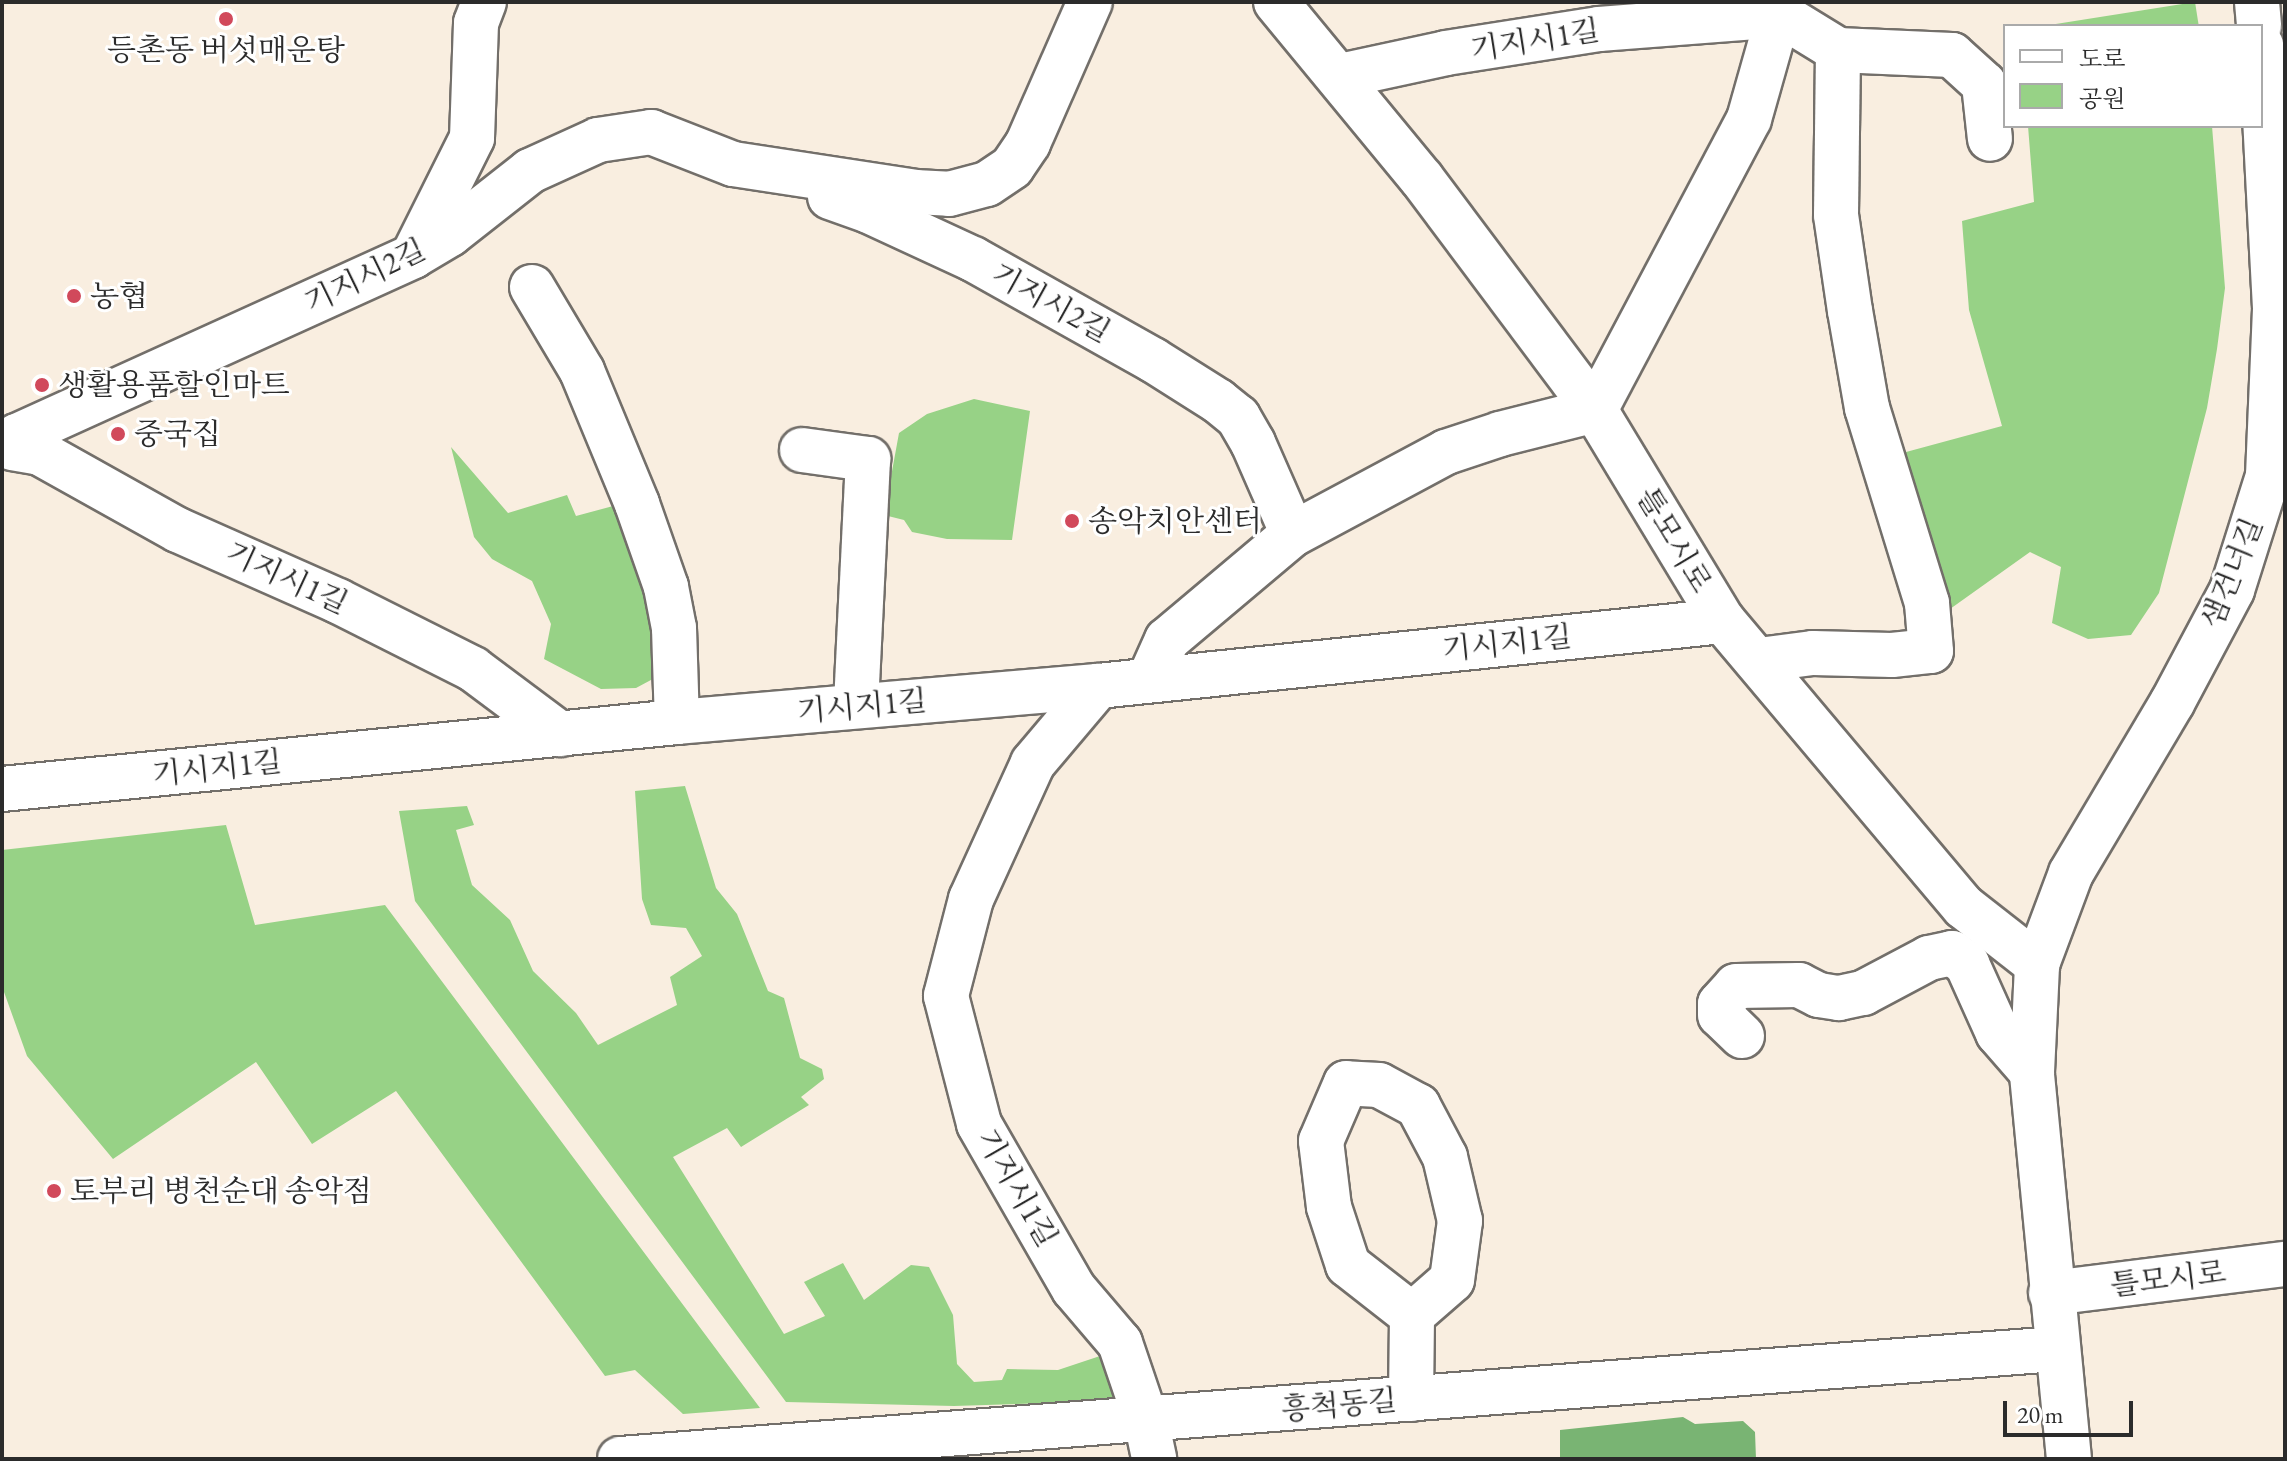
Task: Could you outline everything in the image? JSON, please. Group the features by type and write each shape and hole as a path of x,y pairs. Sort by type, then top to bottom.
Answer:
{"street":[{"path":"413,256 472,138 476,23 484,2"},
{"name":"기지시2길","path":"733,164 938,194 987,184 1012,167 1028,143 1090,2"},
{"name":"틀모시로","path":"1276,2 1340,76 1595,410 1723,621 1964,907 2037,964"},
{"path":"2257,2 2259,24"},
{"path":"1149,680 1167,640 1293,534 1446,452 1500,434 1595,410 1749,119 1782,8 1838,50 1952,55 1984,84 1990,139"},
{"name":"기지시1길","path":"1340,76 1446,53 1599,29 1782,8"},
{"path":"1759,660 1813,653 1892,655 1931,651 1927,603 1867,408 1850,311 1836,215 1838,50"},
{"name":"샘건너길","path":"2037,964 2071,873 2172,703 2232,590 2268,476 2275,308 2263,83"},
{"name":"기지시2길","path":"15,441 413,256 450,234 530,171 598,140 651,132 869,211 973,259 1153,360 1238,417 1253,443 1293,534"},
{"path":"532,287 582,371 637,504 666,587 674,628 677,722"},
{"name":"기지시1길","path":"15,441 178,530 338,601 473,669 560,734"},
{"path":"802,450 868,459 856,706"},
{"name":"기시지1길","path":"2,789 677,722 1098,686 1723,621"},
{"name":"기지시1길","path":"1098,686 1033,763 971,899 946,996 979,1124 1074,1289 1120,1343 1150,1440"},
{"path":"1742,1036 1720,1015 1720,1004 1736,986 1799,985 1819,995 1839,998 1863,993 1929,958 1952,953 1967,964 1998,1033 2032,1072"},
{"path":"2037,964 2032,1072 2069,1459"},
{"path":"1411,1399 1412,1315 1452,1280 1460,1221 1445,1157 1418,1106 1379,1085 1346,1083 1321,1141 1329,1207 1348,1265 1412,1315"},
{"name":"틀모시로","path":"2051,1293 2285,1264"},
{"name":"흥척동길","path":"620,1459 1150,1440 1411,1399 2057,1349"}],"green space":[{"path":"2195,2 2198,24 2056,24"},
{"path":"2028,128 2212,128 2225,288 2217,349 2207,408 2159,593 2131,635 2088,639 2052,623 2061,567 2030,552 1943,614 1895,455 2002,426 1969,310 1962,221 2034,202"},
{"path":"974,399 1030,411 1012,540 947,539 912,532 904,520 884,515 899,433 927,414"},
{"path":"451,447 508,513 567,495 576,516 628,502 664,673 636,688 601,689 544,659 551,624 532,581 492,559 474,537"},
{"path":"685,786 716,888 737,914 768,991 784,998 800,1058 822,1069 824,1079 801,1097 809,1105 741,1147 727,1128 673,1157 784,1334 825,1316 804,1282 843,1263 864,1300 911,1265 929,1267 953,1315 957,1364 974,1382 1002,1380 1007,1369 1058,1370 1112,1352 1113,1401 954,1406 786,1402 415,901 399,811 467,806 474,825 456,830 472,885 510,920 533,971 576,1013 598,1045 677,1005 670,977 702,956 686,928 651,925 642,899 635,791"},
{"path":"226,825 255,925 385,905 760,1408 683,1414 635,1370 605,1376 396,1091 312,1144 256,1062 113,1159 27,1056 4,992 2,850"},
{"path":"1683,1417 1695,1424 1743,1421 1755,1432 1756,1459 1560,1459 1560,1430"}],"place":[{"name":"등촌동 버섯매운탕","path":"226,19"},
{"name":"농협","path":"74,296"},
{"name":"생활용품할인마트","path":"42,385"},
{"name":"중국집","path":"118,434"},
{"name":"송악치안센터","path":"1072,521"},
{"name":"토부리 병천순대 송악점","path":"54,1191"}]}
